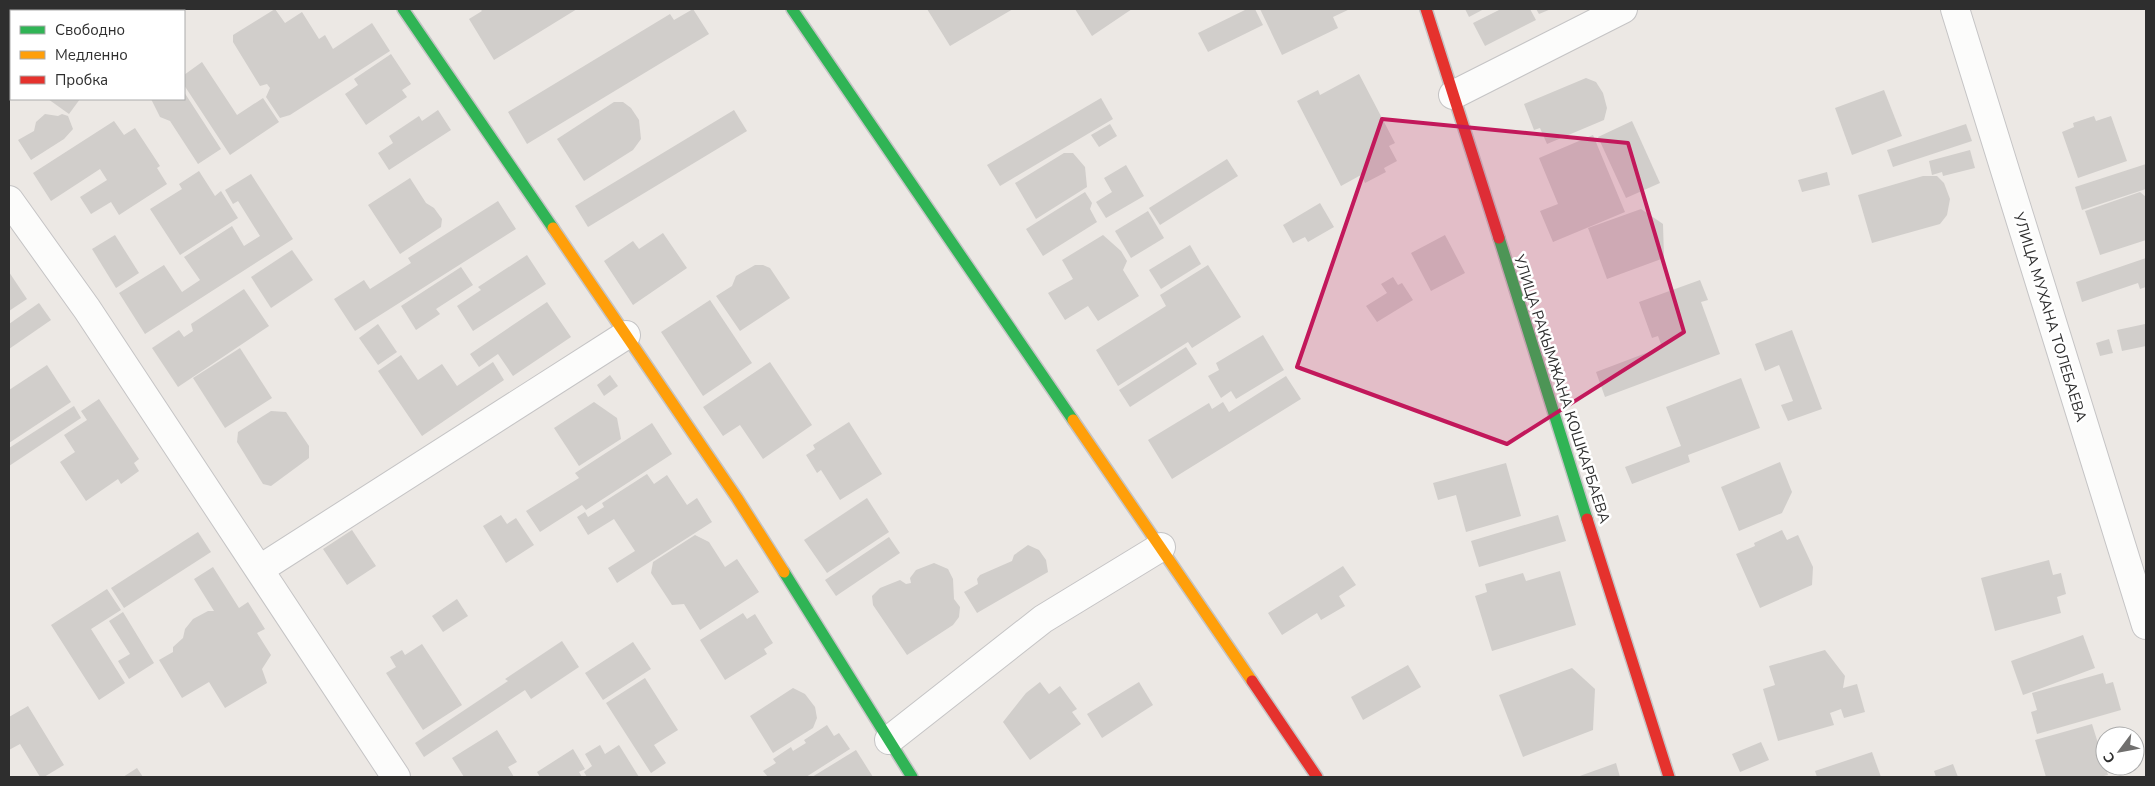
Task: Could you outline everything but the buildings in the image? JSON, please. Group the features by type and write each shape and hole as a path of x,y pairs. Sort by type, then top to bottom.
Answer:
{"street":[{"path":"403,9 737,498 912,777"},
{"path":"792,9 1318,777"},
{"name":"УЛИЦА РАКЫМЖАНА КОШКАРБАЕВА","path":"1426,9 1669,777"},
{"path":"1453,95 1623,9"},
{"name":"УЛИЦА МУХАНА ТОЛЕБАЕВА","path":"1955,9 2146,625"},
{"path":"9,200 87,309 396,777"},
{"path":"260,569 626,335"},
{"path":"889,740 1043,619 1161,548"}],"highlighted area":[{"path":"1382,119 1628,143 1684,332 1507,444 1297,367"}],"traffic: fast":[{"path":"403,9 553,228"},
{"path":"792,9 1073,420"},
{"path":"1499,238 1587,519"},
{"path":"784,572 912,777"}],"traffic: slow":[{"path":"553,228 737,498 784,572"},
{"path":"1073,420 1252,681"}],"traffic: jam":[{"path":"1426,9 1499,238"},
{"path":"1587,519 1669,777"},
{"path":"1252,681 1317,777"}]}
